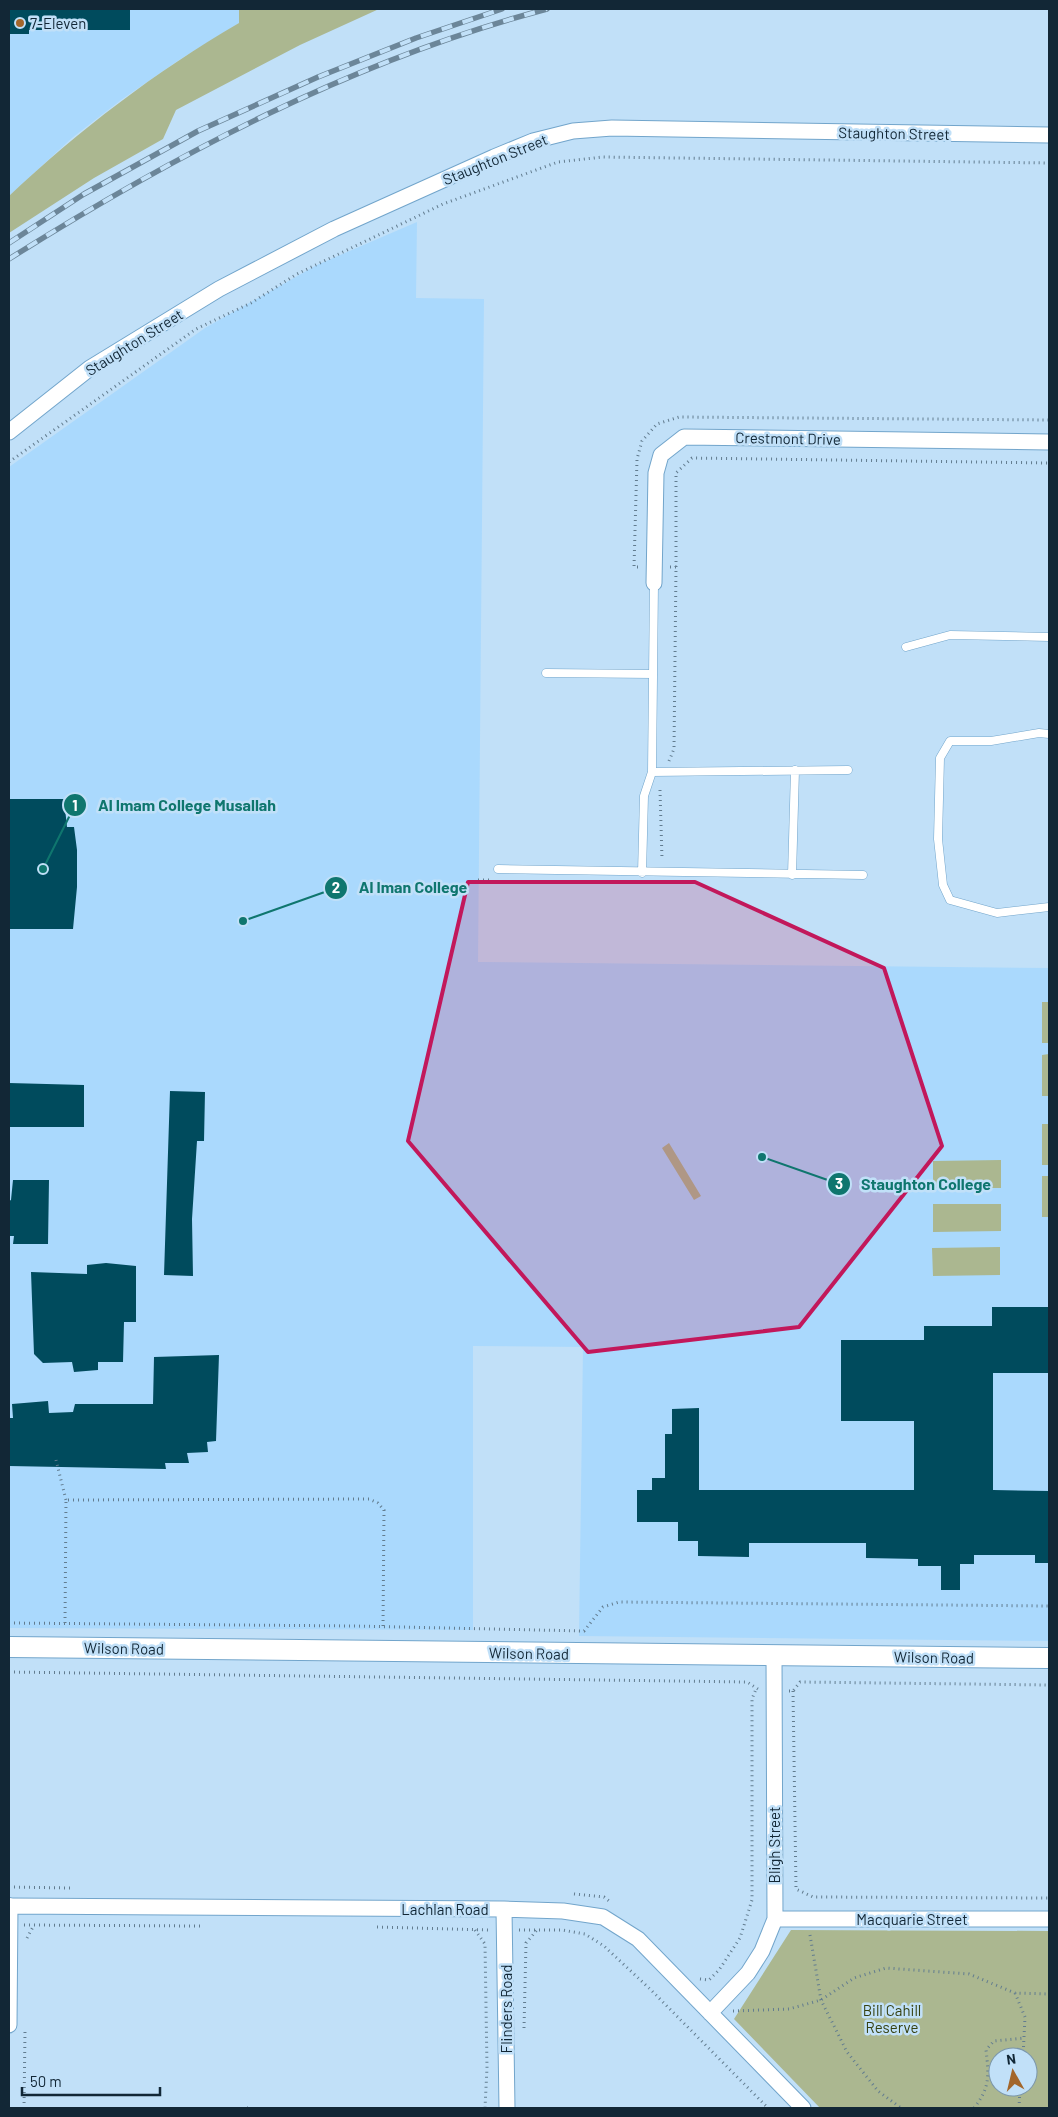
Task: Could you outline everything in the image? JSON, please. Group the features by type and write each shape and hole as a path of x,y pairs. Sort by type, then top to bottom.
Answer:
{"street":[{"name":"Staughton Street","path":"9,432 90,368 219,289 334,229 534,141 573,131 612,128 1049,135"},
{"name":"Crestmont Drive","path":"654,583 656,473 662,456 684,437 1049,442"},
{"name":"Wilson Road","path":"9,1647 1049,1658"},
{"name":"Bligh Street","path":"710,2013 748,1973 762,1951 775,1919 774,1655"},
{"name":"Lachlan Road","path":"9,1906 504,1909 563,1911 603,1917 638,1939 803,2108"},
{"path":"9,1906 9,2025"},
{"name":"Flinders Road","path":"504,1909 506,1930 507,2108"},
{"name":"Macquarie Street","path":"775,1919 1049,1919"}],"lane":[{"path":"642,873 644,796 652,772 654,583"},
{"path":"906,647 950,635 1049,637"},
{"path":"546,673 653,674"},
{"path":"1049,734 1039,733 991,741 950,741 940,758 938,839 942,885 950,900 997,913 1049,907"},
{"path":"792,874 794,770"},
{"path":"652,772 848,770"},
{"path":"498,870 863,875"}],"path":[{"path":"9,462 196,329 251,303 297,274 443,204 558,162 602,157 1049,163"},
{"path":"662,873 660,781 674,749 676,473 692,458 1049,463"},
{"path":"634,567 676,567"},
{"path":"56,1460 66,1500 65,1623"},
{"path":"66,1500 369,1499 378,1503 384,1510 383,1627"},
{"path":"9,1623 584,1631 603,1607 619,1602 1049,1606"},
{"path":"9,1672 748,1682 756,1689 793,1691"},
{"path":"1049,1685 800,1682 793,1691 796,1889 813,1897 1049,1898"},
{"path":"697,1979 709,1980 719,1970 740,1938 752,1900 752,1699 756,1689"},
{"path":"9,1887 77,1888"},
{"path":"802,1892 821,2000 847,2052 878,2091 901,2108"},
{"path":"572,1894 604,1897 612,1902"},
{"path":"10,1925 207,1926"},
{"path":"374,1926 562,1930 585,1934 604,1946 650,1989 768,2108"},
{"path":"474,1929 485,1944 487,2068 485,2108"},
{"path":"524,2030 526,1943 537,1930"},
{"path":"710,2013 789,2009 821,2000 854,1978 886,1968 968,1974 1015,1993 1049,1994"},
{"path":"1015,1993 1025,2017 1024,2047"},
{"path":"974,2108 984,2096 989,2075 986,2050 994,2041 1025,2038"}],"highlighted area":[{"path":"468,882 695,882 884,968 942,1146 799,1327 588,1352 408,1141"}],"shaded area":[{"path":"9,9 239,9 239,23 179,60 121,100 72,138 9,196"},
{"path":"417,222 416,298 484,299 478,962 1049,968 1049,1641 579,1636 583,1347 473,1346 473,1630 9,1628 9,467 205,328 317,265"}],"green space":[{"path":"239,9 379,9 300,45 176,110 163,139 94,178 9,233 9,196 90,125 119,103 177,61 239,23"},
{"path":"1042,1002 1049,1002 1049,1043 1042,1043"},
{"path":"1049,1054 1049,1096 1042,1096 1042,1055"},
{"path":"1042,1124 1049,1124 1049,1165 1042,1165"},
{"path":"669,1143 701,1196 694,1200 662,1148"},
{"path":"1001,1160 1001,1188 933,1188 933,1161"},
{"path":"1042,1176 1049,1176 1049,1217 1042,1217"},
{"path":"933,1204 1001,1204 1001,1231 933,1232"},
{"path":"1000,1247 1000,1275 933,1276 932,1248"},
{"name":"Bill Cahill Reserve","path":"791,1930 1049,1931 1049,2108 820,2108 734,2019"}],"building":[{"path":"9,9 130,9 130,30 29,30 29,34 9,34"},
{"path":"9,799 64,799 67,827 74,827 77,850 77,887 73,929 9,929"},
{"path":"9,1083 84,1085 84,1127 9,1127"},
{"path":"170,1091 205,1092 204,1141 197,1141 192,1219 193,1276 164,1275"},
{"path":"13,1180 49,1180 48,1244 13,1244 14,1236 9,1236 9,1201 11,1200"},
{"path":"106,1263 136,1266 136,1322 124,1322 123,1362 98,1362 98,1370 74,1372 72,1362 43,1363 34,1354 31,1272 87,1274 87,1265"},
{"path":"992,1307 1049,1307 1049,1373 993,1373 993,1490 1049,1491 1049,1563 1035,1563 1035,1555 974,1555 974,1564 960,1564 960,1590 941,1590 941,1566 918,1566 918,1559 866,1558 866,1543 749,1543 749,1557 698,1556 698,1541 678,1541 678,1522 637,1522 637,1490 652,1490 652,1478 665,1478 665,1434 672,1434 672,1409 699,1408 699,1490 914,1490 914,1421 841,1421 841,1340 924,1340 924,1326 992,1326"},
{"path":"219,1355 216,1441 207,1442 208,1452 187,1453 189,1463 165,1463 166,1469 9,1466 9,1418 13,1418 12,1404 48,1401 49,1413 73,1412 75,1404 153,1404 154,1357"}],"railway":[{"path":"9,243 84,194 198,131 318,77 416,38 502,9"},
{"path":"9,259 136,183 268,114 336,83 405,55 475,30 547,9"}],"place":[{"name":"7-Eleven","path":"20,23"},
{"name":"Al Imam College Musallah","path":"43,869"},
{"name":"Al Iman College","path":"243,921"},
{"name":"Staughton College","path":"762,1157"}]}
